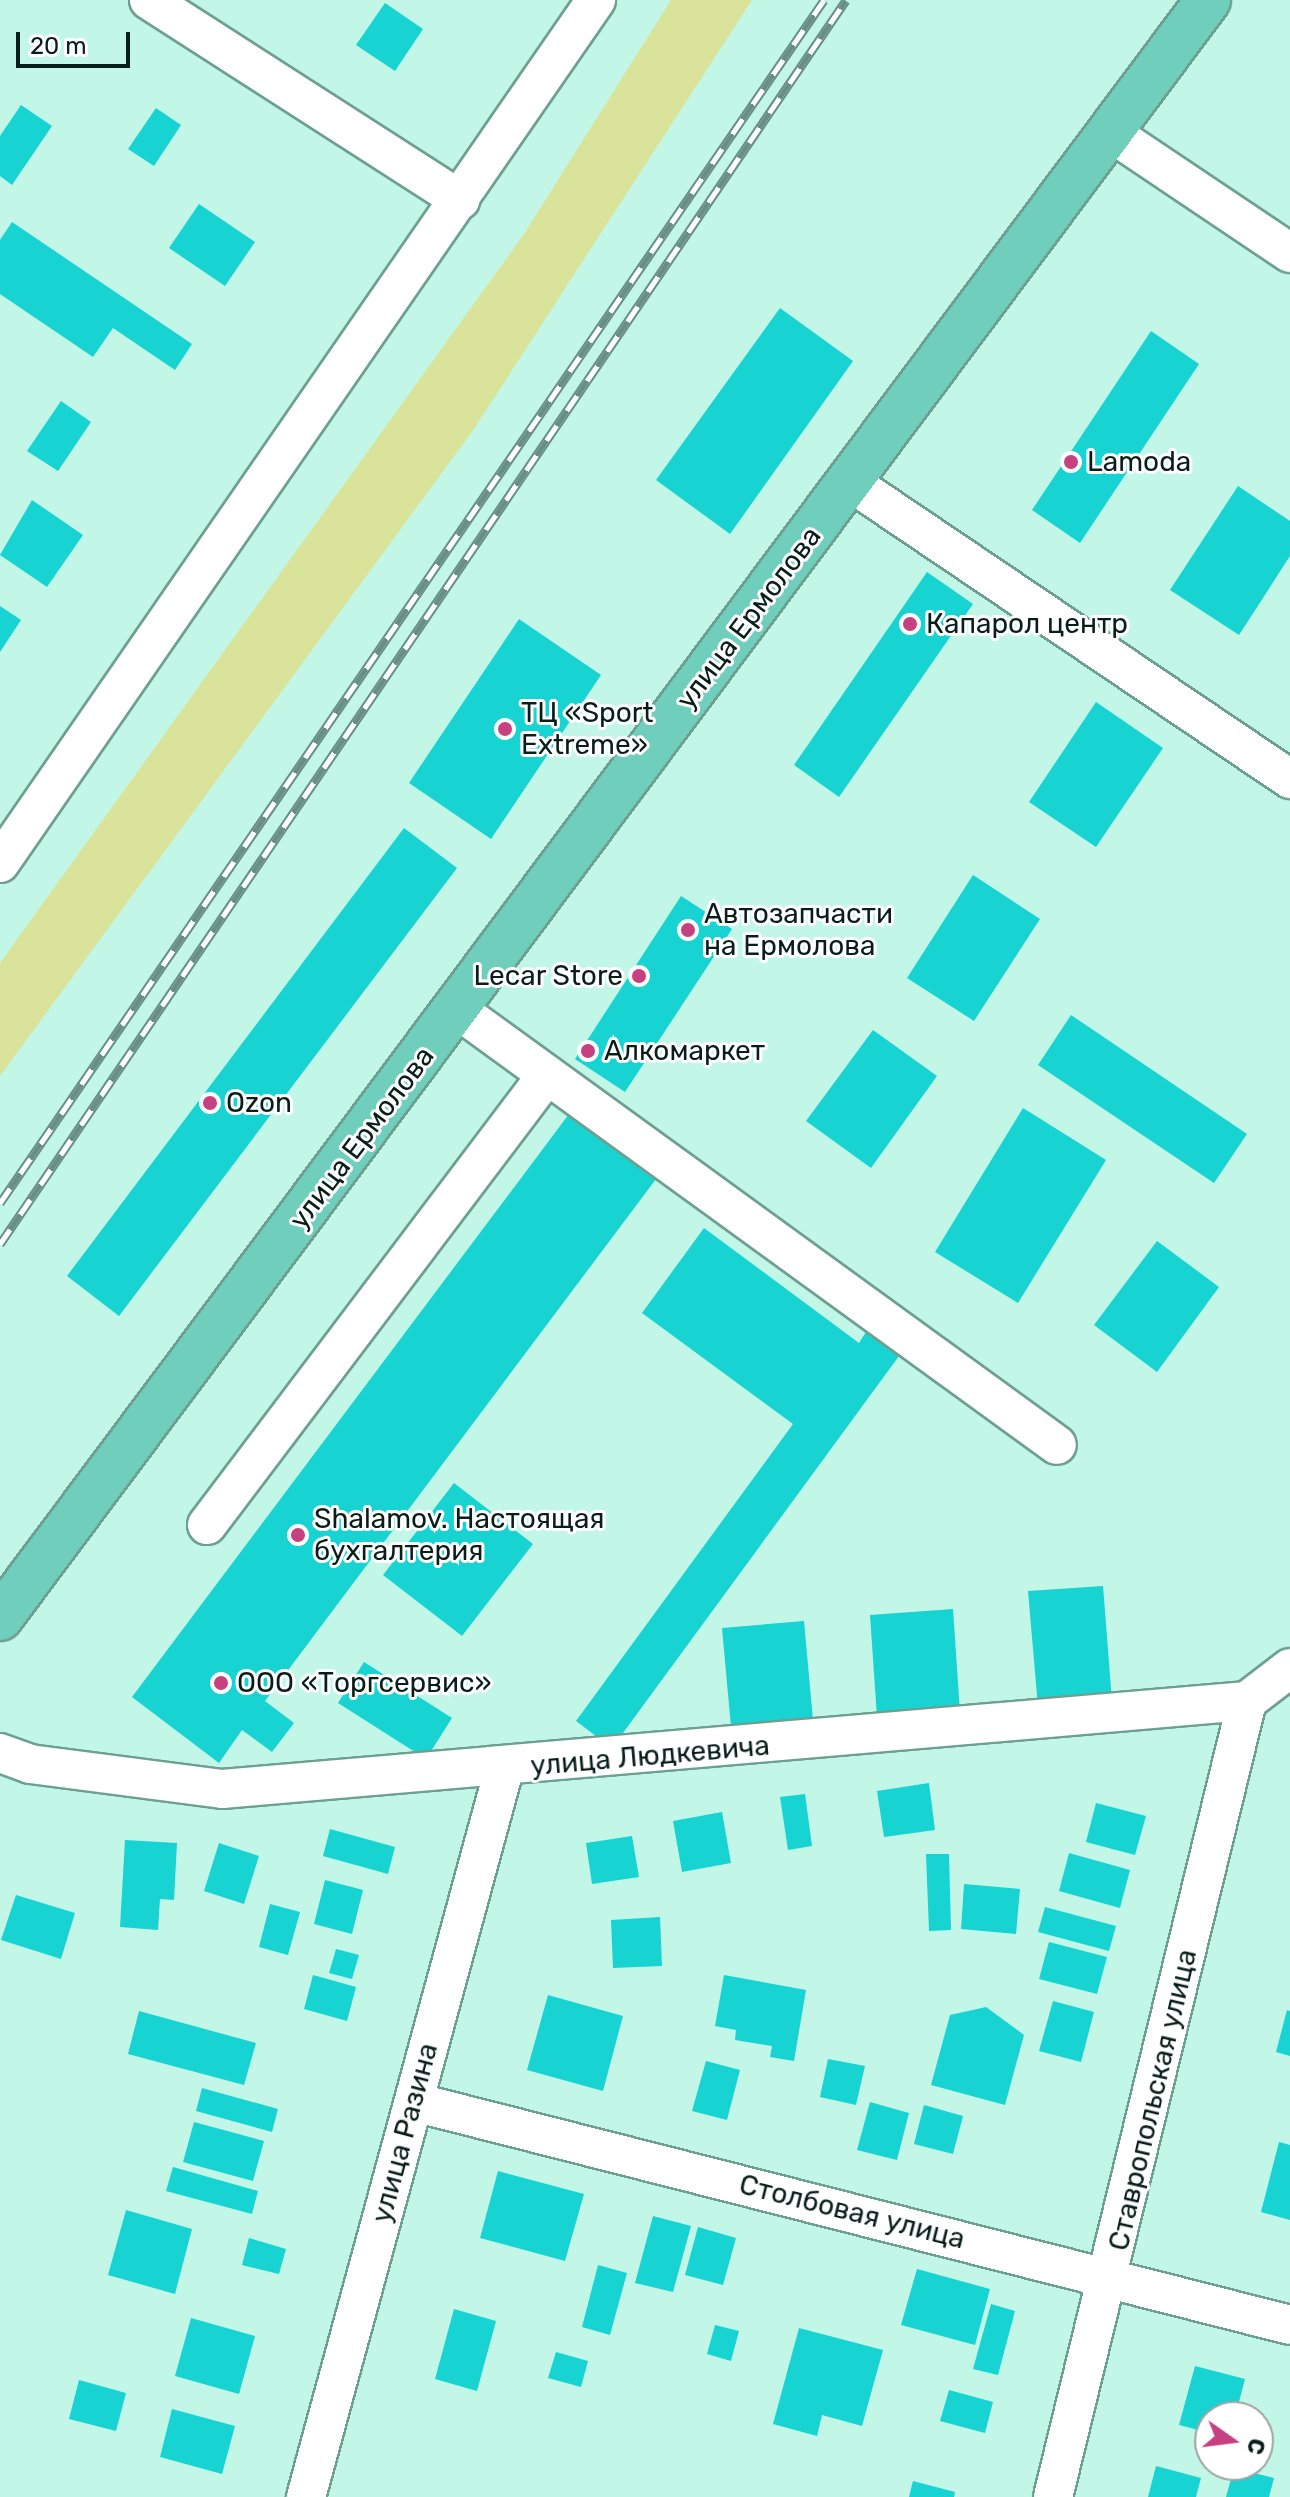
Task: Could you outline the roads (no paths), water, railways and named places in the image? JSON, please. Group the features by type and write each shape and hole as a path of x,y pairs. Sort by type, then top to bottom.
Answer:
{"main road":[{"name":"улица Ермолова","path":"0,1618 458,1010 1208,0"}],"street":[{"path":"149,0 460,200"},
{"path":"0,863 596,0"},
{"path":"1110,132 1290,253"},
{"path":"850,482 1290,779"},
{"path":"458,1010 1057,1445"},
{"path":"207,1525 547,1075"},
{"path":"1247,1701 1290,1668"},
{"name":"улица Людкевича","path":"0,1753 30,1764 222,1789 504,1769 1247,1701"},
{"name":"Ставропольская улица","path":"1053,2497 1112,2277 1247,1701"},
{"name":"улица Разина","path":"306,2497 504,1769"},
{"name":"Столбовая улица","path":"414,2102 1112,2277 1290,2325"}],"railway":[{"path":"0,1203 824,0"},
{"path":"0,1244 846,0"}],"place":[{"name":"Lamoda","path":"1071,462"},
{"name":"Капарол центр","path":"910,624"},
{"name":"ТЦ «Sport Extreme»","path":"505,729"},
{"name":"Автозапчасти на Ермолова","path":"688,930"},
{"name":"Lecar Store","path":"639,976"},
{"name":"Алкомаркет","path":"588,1051"},
{"name":"Ozon","path":"210,1103"},
{"name":"Shalamov. Настоящая бухгалтерия","path":"298,1535"},
{"name":"ООО «Торгсервис»","path":"221,1683"}]}
